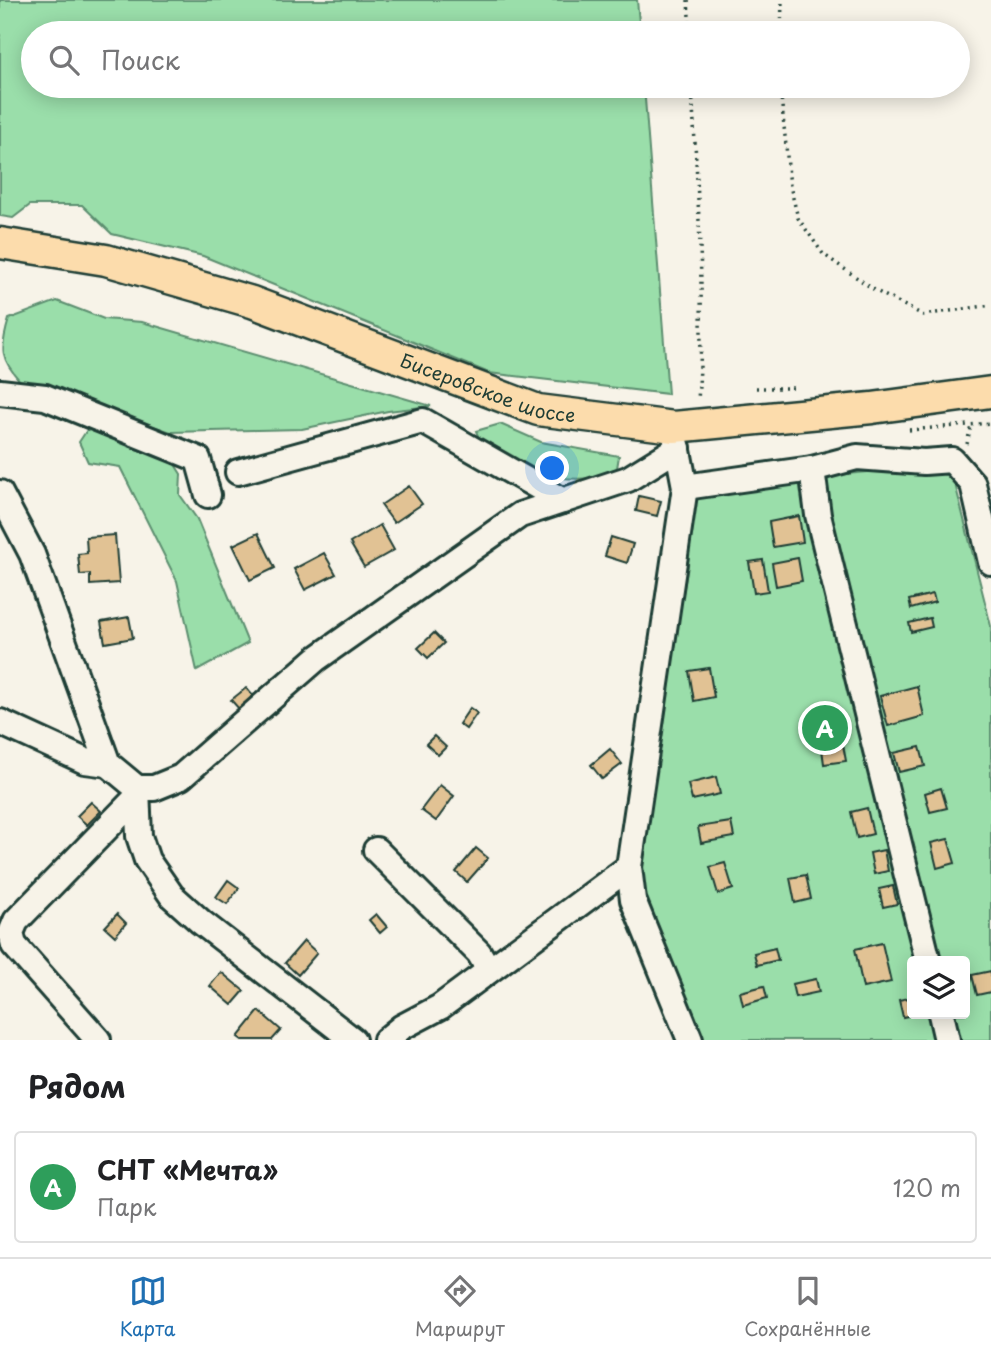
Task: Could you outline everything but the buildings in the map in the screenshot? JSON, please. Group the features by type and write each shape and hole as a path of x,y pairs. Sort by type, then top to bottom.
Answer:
{"main road":[{"name":"Бисеровское шоссе","path":"0,243 106,260 252,302 538,410 682,434 991,391"}],"street":[{"path":"0,391 44,397 198,459 208,495"},
{"path":"238,472 423,421 563,501"},
{"path":"682,434 685,487 629,867 633,901 690,1040"},
{"path":"98,1040 14,945 11,933 16,921 137,793 181,777 316,659 520,515 628,479 682,434"},
{"path":"685,487 812,469 857,457 924,462 952,460 973,484 991,562"},
{"path":"812,469 817,515 927,956"},
{"path":"0,493 32,554 108,764 137,793 139,836 147,860 172,896 201,922 353,1040"},
{"path":"0,722 85,761 108,764"},
{"path":"376,850 479,953 489,970"},
{"path":"386,1040 402,1027 440,1007 629,867"},
{"path":"942,1019 947,1040"}],"path":[{"path":"688,0 689,21"},
{"path":"781,21 782,0"},
{"path":"682,434 701,358 701,270 693,98"},
{"path":"781,98 790,186 798,218 823,254 876,291 923,315 991,305"},
{"path":"922,429 991,423"}],"green space":[{"path":"0,0 637,0 639,21 21,21 21,98 645,98 668,394 489,373 203,256 112,234 82,205 30,205 13,218 0,216"},
{"path":"57,301 104,319 142,322 431,406 388,411 302,429 171,432 21,382 9,367 4,353 4,338 9,319"},
{"path":"500,424 541,442 619,456 617,468 595,478 577,479 525,471 495,455 483,444 476,431"},
{"path":"89,427 174,463 181,474 180,495 197,519 248,643 197,671 177,581 120,467 88,462 79,442"},
{"path":"950,464 991,626 991,1040 697,1040 641,897 640,830 688,566 693,489"}],"place":[{"name":"СНТ «Мечта»","path":"825,728"}]}
